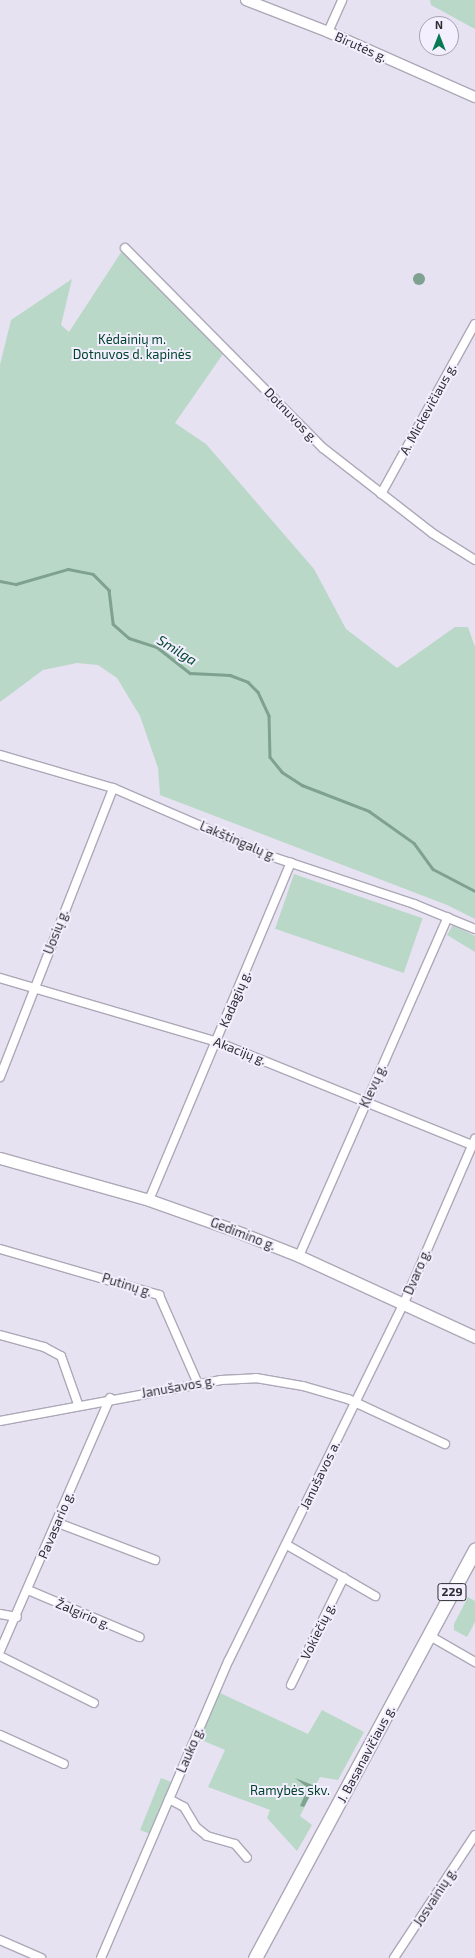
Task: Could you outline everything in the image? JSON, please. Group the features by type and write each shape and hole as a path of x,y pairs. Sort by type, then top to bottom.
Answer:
{"main road":[{"name":"Gedimino g.","path":"0,1158 149,1200 300,1256 475,1337"},
{"name":"J. Basanavičiaus g.","path":"255,1958 430,1636 475,1549"}],"street":[{"name":"Birutės g.","path":"246,0 328,32 475,97"},
{"path":"328,32 342,0"},
{"name":"Dotnuvos g.","path":"125,248 323,448 457,552 475,560"},
{"name":"A. Mickevičiaus g.","path":"381,494 475,324"},
{"name":"Lakštingalų g.","path":"0,755 113,788 291,863 448,917 475,929"},
{"name":"Uosių g.","path":"0,1077 113,788"},
{"name":"Kadagių g.","path":"149,1200 217,1042 291,863"},
{"name":"Klevų g.","path":"300,1256 448,917"},
{"name":"Akacijų g.","path":"0,978 217,1042 474,1142"},
{"name":"Dvaro g.","path":"355,1402 404,1303 474,1142"},
{"name":"Putinų g.","path":"0,1249 159,1295 198,1384"},
{"path":"0,1336 44,1347 61,1356 78,1404"},
{"name":"Janušavos g.","path":"0,1421 110,1398 198,1384 256,1378 303,1386 355,1402"},
{"name":"Pavasario g.","path":"0,1652 58,1523 110,1398"},
{"path":"355,1402 445,1444"},
{"name":"Janušavos a.","path":"287,1545 355,1402"},
{"path":"58,1523 155,1560"},
{"path":"287,1545 375,1596"},
{"name":"Lauko g.","path":"101,1958 229,1660 287,1545"},
{"name":"Vokiečių g.","path":"291,1685 344,1577"},
{"name":"Žalgirio g.","path":"28,1590 139,1637"},
{"path":"0,1614 17,1617"},
{"path":"430,1636 475,1662"},
{"path":"0,1656 94,1703"},
{"path":"0,1735 64,1764"},
{"path":"169,1799 184,1807 196,1827 207,1836 235,1844 247,1858"},
{"name":"Josvainių g.","path":"394,1958 475,1835"},
{"path":"0,1940 41,1958"}],"green space":[{"path":"430,0 475,0 475,29 459,20 459,16 451,16 431,5"},
{"name":"Kėdainių m. Dotnuvos d. kapinės","path":"122,251 223,354 175,423 206,444 314,569 346,629 397,668 455,627 468,627 475,647 475,919 447,905 160,795 158,768 140,716 117,678 98,665 77,663 43,670 0,702 0,365 11,320 72,279 61,325 69,332"},
{"path":"294,874 423,918 404,973 275,929"},
{"path":"453,925 475,936 475,952 447,935"},
{"path":"468,1597 475,1601 475,1622 467,1637 454,1630 454,1624"},
{"name":"Ramybės skv.","path":"218,1692 308,1734 322,1710 364,1732 338,1780 320,1777 300,1816 312,1825 297,1851 267,1818 270,1810 208,1787 225,1750 199,1739"},
{"path":"161,1778 171,1782 150,1834 140,1830"}],"shaded area":[{"path":"417,273 421,273 425,279 421,285 417,285 413,281 413,277"},
{"path":"295,1778 315,1786 304,1807 300,1806 308,1788"}],"waterway":[{"name":"Smilga","path":"0,581 16,584 68,569 93,574 109,590 113,624 129,638 157,647 190,673 230,675 248,682 258,692 269,716 270,757 282,772 302,785 369,811 414,843 433,869 475,891"}]}
